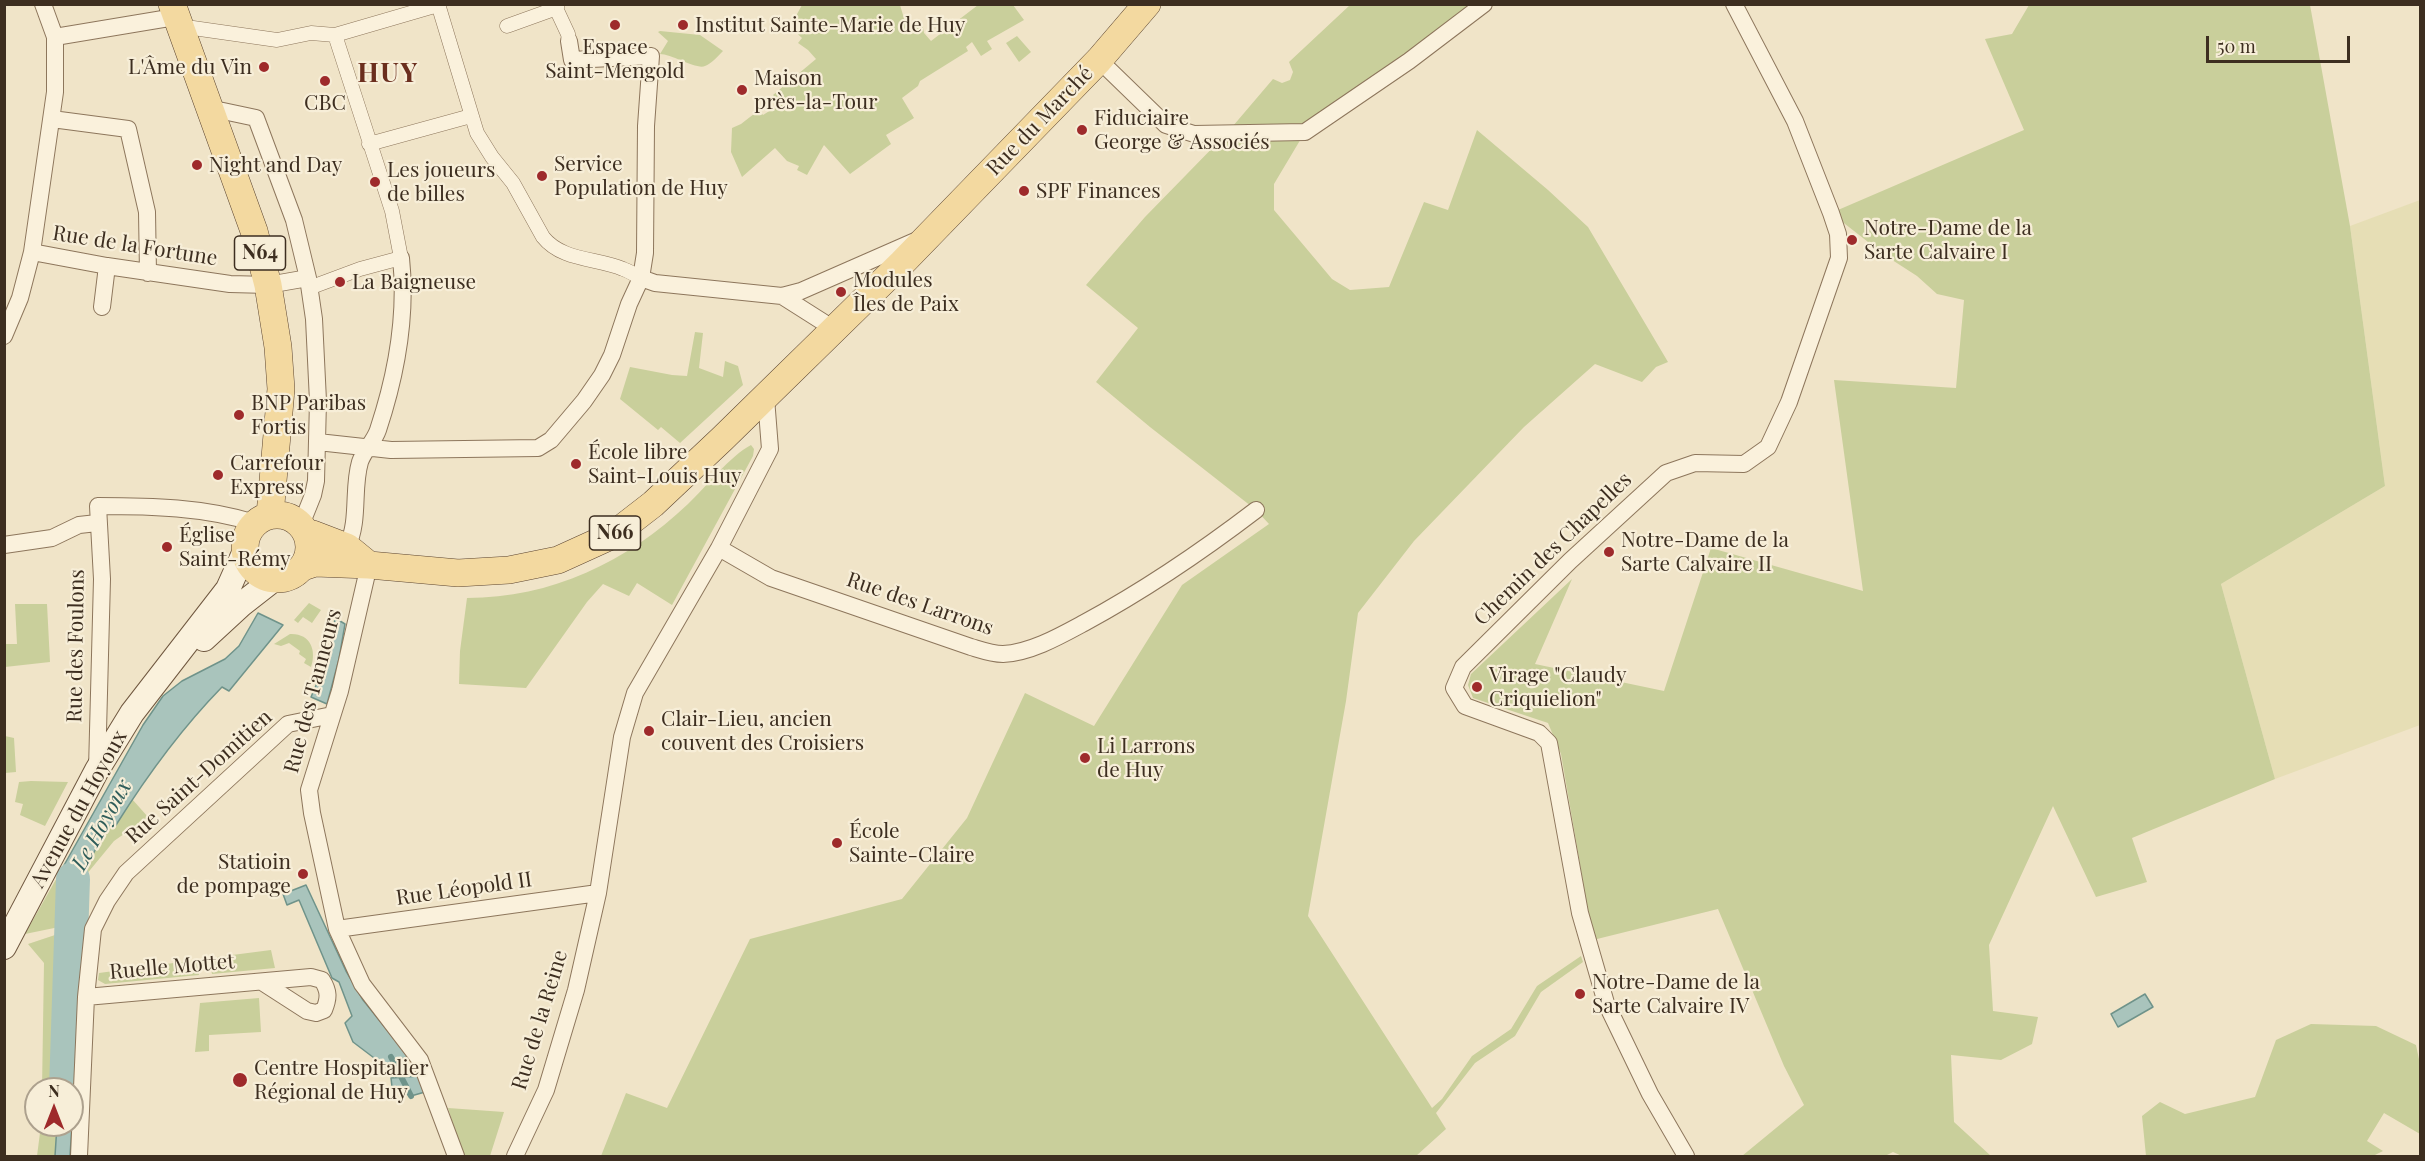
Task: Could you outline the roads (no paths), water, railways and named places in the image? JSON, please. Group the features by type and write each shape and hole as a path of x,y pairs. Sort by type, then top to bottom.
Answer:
{"main road":[{"name":"Rue du Marché","path":"834,329 1099,60 1147,4"},
{"name":"N64","path":"175,16 254,231 268,285 278,347 281,389 263,519"},
{"name":"N66","path":"303,567 315,564 369,565 458,573 509,570 558,560 613,535 653,504 766,398 834,329"},
{"path":"304,530 309,548 303,567 292,576 266,578 251,567 245,551 249,531 263,519 281,514 304,530 347,548 369,565"},
{"name":"Avenue du Hoyoux","path":"4,947 97,770 132,713 228,589 245,551"},
{"name":"Avenue du Hoyoux","path":"161,676 242,604 274,579"}],"street":[{"path":"4,336 20,298 32,252 52,119 56,65 55,37 43,4"},
{"path":"1099,60 1166,125 1194,134 1305,132 1409,61 1484,4"},
{"name":"Chemin des Chapelles","path":"1686,1156 1650,1094 1606,1003 1580,913 1549,743 1539,733 1465,706 1454,688 1463,667 1570,561 1666,473 1695,463 1744,464 1768,447 1789,402 1839,258 1838,234 1795,121 1734,4"},
{"path":"55,37 175,16 277,40 311,33 335,35 438,5 456,39 471,116 477,133 492,158 513,183 548,244 569,255 622,268 655,283 782,296 834,329"},
{"path":"318,442 392,450 526,450 538,448 551,440 584,401 602,375 612,355 640,278 645,253 646,126 651,56 572,60 569,40 556,6 507,26"},
{"path":"335,35 392,211 401,258 403,293 396,356 378,431 359,464 354,521 347,548"},
{"path":"209,108 256,118 286,195 309,283 316,337 318,442 315,488 304,530"},
{"path":"369,144 471,116"},
{"path":"52,119 128,129 147,212 148,273"},
{"name":"Rue du Marché","path":"782,296 801,291 930,234"},
{"name":"Rue de la Fortune","path":"32,252 148,273 230,284 309,283"},
{"path":"309,283 401,258"},
{"path":"102,307 107,266"},
{"name":"Rue de la Reine","path":"515,1156 549,1079 576,990 598,893 622,737 635,693 719,548 770,450 766,398"},
{"path":"4,545 52,538 79,525 97,523 98,507 141,507 263,519"},
{"name":"Rue des Larrons","path":"719,548 771,578 971,647 1002,654 1021,650 1062,635 1130,599 1256,510"},
{"name":"Rue des Foulons","path":"97,523 102,579 97,770"},
{"name":"Rue des Tanneurs","path":"369,565 340,691 309,790 316,839 337,930 362,984 420,1059 456,1156"},
{"name":"Rue Saint-Domitien","path":"79,1156 86,997 93,929 107,901 126,873 288,724 332,715"},
{"name":"Rue Léopold II","path":"337,930 598,893"},
{"name":"Ruelle Mottet","path":"86,997 262,982"}],"water":[{"path":"258,613 283,625 229,691 222,687 178,736 116,825 108,826 84,871 81,882 79,922 64,926 63,867 143,725 163,696 182,681 225,659 239,646"},
{"path":"335,618 345,624 339,659 327,704 311,697 330,653"},
{"path":"306,885 346,971 363,1000 408,1056 386,1067 353,1042 345,1023 352,1016 339,982 332,978 299,900 287,905 283,894"},
{"path":"79,928 78,954 67,958 64,956 64,932"},
{"path":"2145,994 2153,1007 2118,1027 2111,1014"},
{"path":"75,1010 74,1077 60,1077 62,1015"},
{"path":"420,1076 425,1092 411,1096 392,1087 391,1078"},
{"path":"56,1137 71,1137 70,1156 55,1156"}],"waterway":[{"name":"Le Hoyoux","path":"66,1077 73,879"},
{"path":"391,1057 411,1096"}],"place":[{"name":"Espace Saint-Mengold","path":"615,25"},
{"name":"Institut Sainte-Marie de Huy","path":"683,25"},
{"name":"L'Âme du Vin","path":"264,67"},
{"name":"CBC","path":"325,81"},
{"name":"Maison près-la-Tour","path":"742,90"},
{"name":"Fiduciaire George & Associés","path":"1082,130"},
{"name":"Night and Day","path":"197,165"},
{"name":"Service Population de Huy","path":"542,176"},
{"name":"Les joueurs de billes","path":"375,182"},
{"name":"SPF Finances","path":"1024,191"},
{"name":"Notre-Dame de la Sarte Calvaire I","path":"1852,240"},
{"name":"La Baigneuse","path":"340,282"},
{"name":"Modules Îles de Paix","path":"841,292"},
{"name":"BNP Paribas Fortis","path":"239,415"},
{"name":"École libre Saint-Louis Huy","path":"576,464"},
{"name":"Carrefour Express","path":"218,475"},
{"name":"Église Saint-Rémy","path":"167,547"},
{"name":"Notre-Dame de la Sarte Calvaire II","path":"1609,552"},
{"name":"Virage \"Claudy Criquielion\"","path":"1477,687"},
{"name":"Clair-Lieu, ancien couvent des Croisiers","path":"649,731"},
{"name":"Li Larrons de Huy","path":"1085,758"},
{"name":"École Sainte-Claire","path":"837,843"},
{"name":"Statioin de pompage","path":"303,874"},
{"name":"Notre-Dame de la Sarte Calvaire IV","path":"1580,994"},
{"name":"Centre Hospitalier Régional de Huy","path":"240,1080"}],"district":[{"name":"HUY","path":"388,74"}]}
